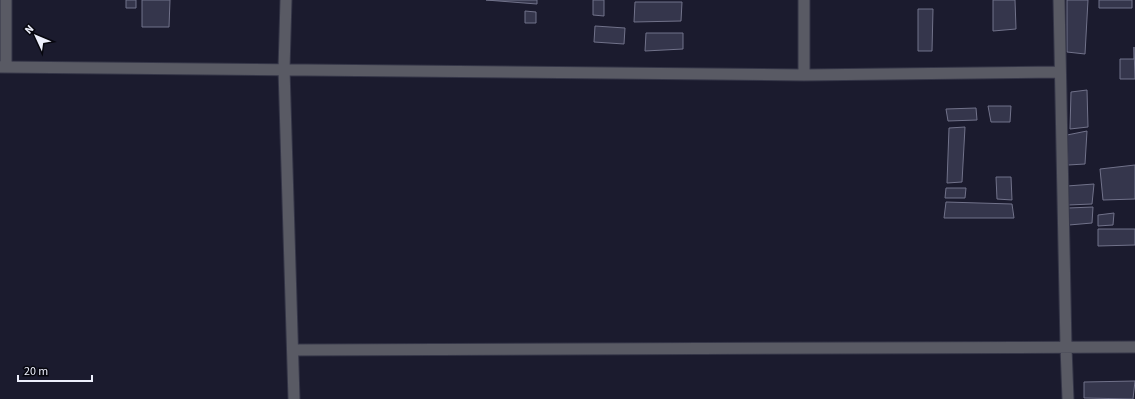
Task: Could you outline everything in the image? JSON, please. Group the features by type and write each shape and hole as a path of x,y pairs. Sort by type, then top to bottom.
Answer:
{"street":[{"path":"6,0 3,67 804,75 1060,72"},
{"path":"286,0 284,69 294,399"},
{"path":"804,0 804,75"},
{"path":"1059,0 1068,399"},
{"path":"293,350 1135,347"}],"building":[{"path":"126,0 136,0 136,8 126,8"},
{"path":"142,0 170,0 169,27 142,27"},
{"path":"486,0 537,0 537,4"},
{"path":"593,0 604,0 604,16 593,15"},
{"path":"993,0 1015,0 1016,29 993,31"},
{"path":"1067,0 1088,0 1085,54 1067,52"},
{"path":"1099,0 1132,0 1132,8 1099,8"},
{"path":"635,2 682,2 681,21 634,22"},
{"path":"918,9 933,9 932,51 918,51"},
{"path":"525,11 536,12 536,23 525,23"},
{"path":"595,26 625,28 624,44 594,42"},
{"path":"646,33 683,33 683,49 645,51"},
{"path":"1134,47 1135,79 1120,79 1120,59 1134,59"},
{"path":"1087,90 1088,127 1070,129 1071,92"},
{"path":"988,106 1011,106 1010,122 991,122"},
{"path":"976,108 977,120 948,121 946,109"},
{"path":"965,127 962,182 947,183 949,128"},
{"path":"1087,131 1085,164 1068,165 1067,135"},
{"path":"1135,165 1135,199 1103,200 1100,169"},
{"path":"996,177 1011,177 1012,200 997,199"},
{"path":"1094,184 1092,204 1068,205 1067,186"},
{"path":"946,188 966,188 965,198 945,198"},
{"path":"946,202 1012,204 1014,218 944,218"},
{"path":"1093,207 1092,223 1069,225 1068,208"},
{"path":"1114,213 1113,225 1098,226 1098,215"},
{"path":"1098,229 1135,229 1135,245 1098,246"},
{"path":"1135,381 1133,399 1084,398 1084,382"}]}
